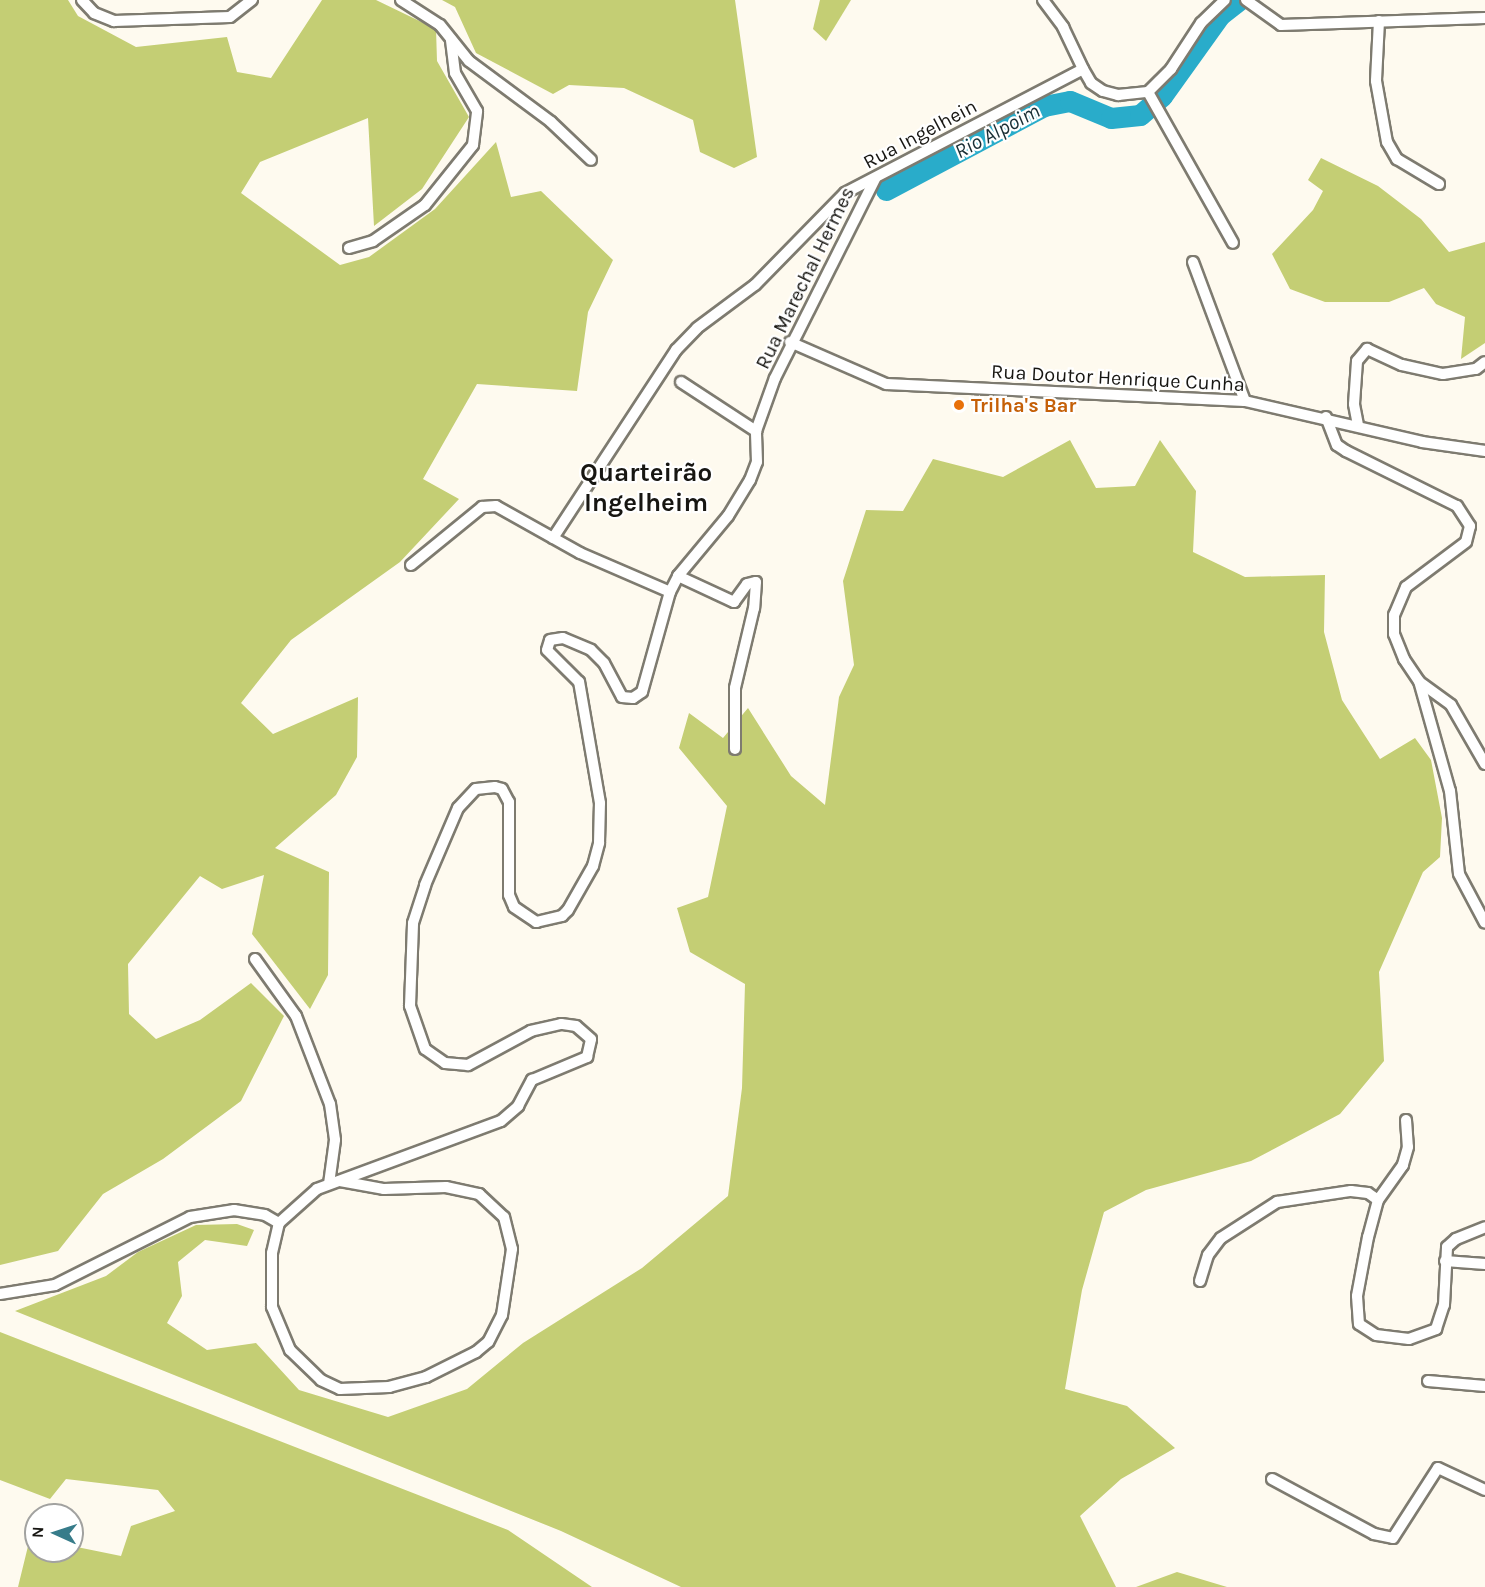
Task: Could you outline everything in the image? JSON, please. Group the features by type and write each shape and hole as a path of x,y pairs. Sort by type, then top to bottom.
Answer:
{"street":[{"path":"86,2 114,21 201,21 231,17 252,0"},
{"path":"401,0 425,14 485,76 551,122 591,160"},
{"path":"1043,0 1064,27 1091,83 1103,91 1118,95 1148,92 1171,69 1201,23 1225,0"},
{"path":"1250,4 1281,26 1485,18"},
{"path":"1379,21 1376,81 1387,142 1397,159 1439,184"},
{"path":"349,248 373,241 425,205 473,145 477,111 455,73 451,39"},
{"name":"Rua Ingelhein","path":"552,538 676,350 697,328 755,285 845,193 1083,69"},
{"path":"1148,92 1233,243"},
{"name":"Rua Marechal Hermes","path":"335,1182 485,1130 518,1106 532,1080 587,1057 591,1039 576,1026 561,1024 531,1031 468,1065 445,1063 433,1058 417,1035 410,1006 413,923 425,885 459,808 471,793 485,786 502,789 509,802 509,895 514,907 536,922 562,916 568,910 593,866 599,843 600,803 579,682 552,656 548,645 557,638 591,650 604,663 622,697 639,696 670,592 678,576 746,487 757,462 756,431 790,342 875,179"},
{"path":"1193,262 1245,401"},
{"name":"Rua Doutor Henrique Cunha","path":"790,342 886,384 1245,401 1326,417 1422,442 1485,451"},
{"path":"1358,425 1354,404 1357,361 1367,349 1402,365 1443,374 1476,369 1485,362"},
{"path":"681,382 756,431"},
{"path":"1326,417 1337,445 1457,506 1468,519 1466,542 1406,588 1399,600 1394,634 1404,659 1419,681 1450,791 1459,874 1485,923"},
{"path":"411,565 488,505 507,509 552,538 670,592"},
{"path":"678,576 734,602 747,584 756,582 754,608 735,688 735,749"},
{"path":"1419,681 1451,705 1485,764"},
{"path":"255,959 296,1016 330,1104 335,1133 335,1182"},
{"path":"1406,1120 1408,1147 1403,1165 1378,1200 1357,1296 1356,1313 1365,1331 1409,1339 1436,1329 1444,1305 1445,1261 1450,1243 1485,1227"},
{"path":"335,1182 384,1189 446,1187 479,1194 504,1217 512,1249 501,1315 488,1342 476,1352 426,1377 389,1388 340,1389 321,1380 290,1350 272,1307 272,1253 279,1223 305,1195 335,1182"},
{"path":"1200,1281 1208,1255 1221,1238 1277,1202 1351,1191 1368,1192 1378,1200"},
{"path":"0,1294 55,1285 134,1242 198,1215 234,1210 265,1215 279,1223"},
{"path":"1445,1261 1485,1264"},
{"path":"1428,1381 1485,1386"},
{"path":"1272,1479 1374,1534 1394,1538 1436,1470 1448,1470 1485,1490"}],"green space":[{"path":"0,0 68,0 78,16 136,47 227,37 237,72 271,78 322,0 376,0 436,29 437,61 469,117 422,189 374,226 368,118 260,162 241,193 340,265 369,257 435,209 496,142 511,197 541,191 613,260 588,312 577,391 477,384 423,479 459,499 400,562 291,640 241,703 273,734 358,697 357,757 336,795 275,848 329,872 328,975 310,1009 252,934 264,875 222,889 200,876 128,964 129,1014 156,1039 200,1020 251,983 284,1016 241,1101 163,1159 103,1194 58,1251 0,1265"},
{"path":"442,0 735,0 757,157 734,168 700,152 693,120 624,88 569,85 553,94 476,53 455,7"},
{"path":"820,0 851,0 826,41 813,29"},
{"path":"1321,158 1378,186 1421,219 1449,252 1485,242 1485,343 1461,359 1465,317 1436,304 1424,288 1389,302 1325,302 1290,289 1272,254 1313,210 1323,191 1308,180"},
{"path":"1070,440 1096,488 1135,486 1160,440 1196,491 1193,552 1245,577 1325,575 1324,632 1342,700 1380,759 1415,738 1431,760 1442,818 1440,857 1423,872 1379,972 1384,1061 1340,1114 1251,1161 1146,1190 1104,1212 1082,1290 1065,1389 1127,1406 1175,1448 1121,1479 1080,1516 1116,1587 681,1587 561,1531 15,1311 106,1276 138,1252 196,1225 237,1224 254,1230 247,1246 205,1240 178,1262 182,1296 167,1323 207,1350 256,1343 299,1390 388,1417 467,1389 523,1343 642,1268 728,1196 742,1088 745,984 690,952 677,908 708,897 727,806 679,748 689,713 723,738 748,708 791,776 825,805 839,697 854,665 843,581 866,510 903,511 933,459 1003,477"},
{"path":"0,1332 508,1530 592,1587 18,1587 24,1562 84,1563 84,1548 121,1556 131,1526 175,1511 158,1490 66,1479 50,1499 0,1480"},
{"path":"1177,1572 1227,1587 1136,1587"}],"waterway":[{"name":"Rio Alpoim","path":"886,190 1044,106 1070,101 1111,118 1140,115 1162,96 1220,15 1239,0"}],"place":[{"name":"Trilha's Bar","path":"959,405"}],"district":[{"name":"Quarteirão Ingelheim","path":"646,488"}]}
